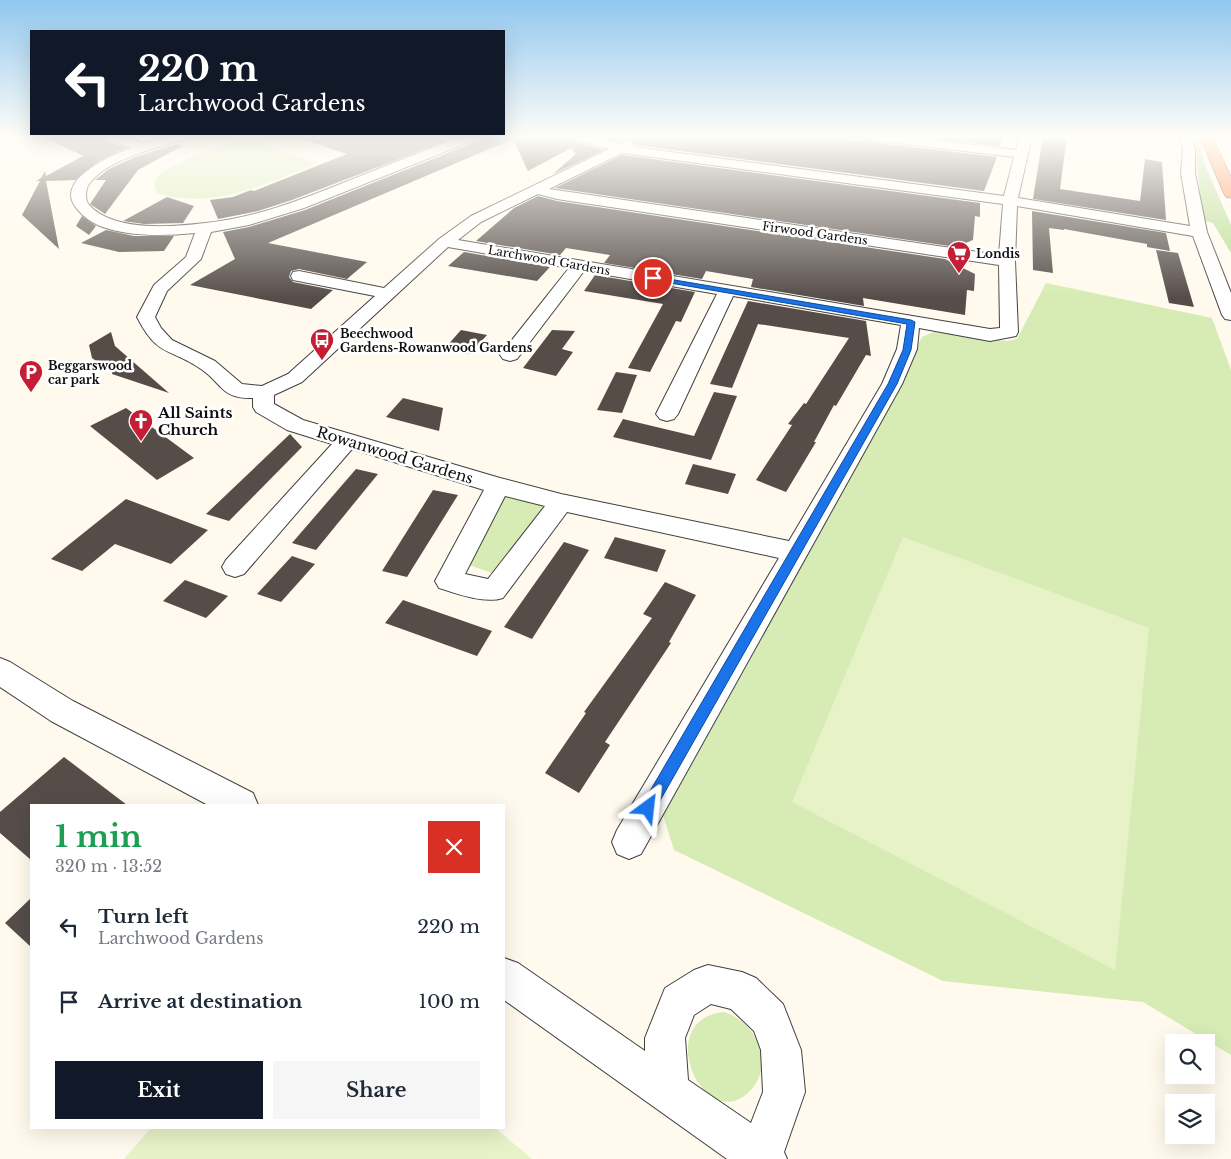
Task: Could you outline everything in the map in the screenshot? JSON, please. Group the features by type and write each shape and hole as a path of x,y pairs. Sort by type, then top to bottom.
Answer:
{"street":[{"path":"80,190 80,202 86,211 102,222 159,230 205,228 236,224 276,214 336,190"},
{"path":"205,228 193,259 160,289 146,317 154,334 172,350 209,366 231,388 244,392 264,392 279,387 295,378 444,242 476,219 533,190"},
{"name":"Firwood Gardens","path":"540,190 566,196 1007,261"},
{"path":"928,190 1010,201 1199,232"},
{"path":"1007,261 1010,201 1013,190"},
{"path":"1191,190 1199,232 1231,315"},
{"name":"Larchwood Gardens","path":"444,242 990,335 1009,332 1007,261"},
{"path":"510,355 580,265"},
{"path":"299,276 388,294"},
{"path":"667,414 727,291"},
{"path":"628,842 892,384 907,350 911,322"},
{"name":"Rowanwood Gardens","path":"264,392 264,407 282,419 347,441 498,486 561,502 796,552"},
{"path":"235,567 347,441"},
{"path":"498,486 448,581 494,591 561,502"},
{"path":"0,671 62,711 239,804"},
{"path":"505,977 763,1158 784,1092 780,1050 769,1018 742,992 708,984 679,1002 665,1038 668,1091"}],"green space":[{"path":"156,190 246,190 219,197 198,199 178,198 157,193"},
{"path":"1200,190 1216,190 1231,225 1231,253 1213,223 1203,220"},
{"path":"1046,283 1212,318 1231,370 1231,1055 1215,1045 1215,1034 1196,1034 1143,1002 943,981 674,850 662,812 838,498 922,337 934,332 1007,341 1017,339"},
{"path":"505,495 546,505 498,575 469,565"},
{"path":"903,537 1149,628 1115,970 792,802"},
{"path":"724,1012 736,1017 746,1025 754,1035 762,1058 757,1082 749,1092 732,1101 716,1099 702,1088 692,1071 688,1052 691,1034 702,1019"},
{"path":"150,1129 496,1129 532,1159 124,1159"}],"building":[{"path":"35,190 48,190 59,249 22,215"},
{"path":"99,190 123,190 105,214 90,204"},
{"path":"251,190 318,190 258,211 218,219 210,200 233,197"},
{"path":"355,190 393,190 268,243 367,262 347,279 299,269 291,271 289,277 293,282 333,290 311,309 190,285 235,259 223,232 249,227 305,210"},
{"path":"569,190 884,190 980,203 980,217 975,216 973,240 956,247"},
{"path":"1034,190 1067,190 1140,201 1141,190 1164,190 1166,220 1033,199"},
{"path":"538,196 557,201 945,259 975,274 974,291 967,290 965,315 863,298 864,306 751,287 753,279 706,271 702,279 604,263 610,255 566,248 560,255 476,241 514,208"},
{"path":"167,197 194,206 183,223 144,224 123,221"},
{"path":"1032,211 1166,233 1170,251 1147,247 1147,244 1049,228 1053,273 1033,270"},
{"path":"82,216 96,226 89,235 76,226"},
{"path":"106,230 134,236 174,236 164,251 119,252 81,243"},
{"path":"1156,250 1178,253 1194,307 1169,303"},
{"path":"464,252 550,267 537,281 448,266"},
{"path":"595,275 695,292 681,322 676,321 650,372 628,368 663,304 584,291"},
{"path":"748,301 866,321 871,356 866,355 836,406 834,405 814,442 816,442 786,492 756,480 792,425 788,424 804,403 806,404 849,338 758,324 732,388 710,384"},
{"path":"461,330 487,335 470,354 445,348"},
{"path":"552,330 575,331 562,349 573,352 556,376 523,368"},
{"path":"111,332 115,346 169,393 112,374 112,372 92,358 89,345"},
{"path":"616,372 637,375 622,413 597,410"},
{"path":"714,392 737,396 711,460 613,437 623,419 694,436"},
{"path":"403,398 443,408 439,431 386,417"},
{"name":"All Saints Church","path":"126,408 194,458 157,480 90,426"},
{"path":"290,434 302,447 229,521 206,514"},
{"path":"693,464 736,474 728,494 685,484"},
{"path":"356,469 378,474 316,550 292,543"},
{"path":"433,490 458,495 407,577 382,571"},
{"path":"126,499 208,530 171,564 115,544 82,571 51,559"},
{"path":"615,537 666,550 657,572 604,558"},
{"path":"564,542 589,550 532,639 504,627"},
{"path":"292,556 315,564 281,602 257,594"},
{"path":"185,580 228,596 206,618 163,601"},
{"path":"665,582 696,595 669,642 671,643 605,742 610,745 579,793 545,773 586,713 584,712 652,618 643,614"},
{"path":"403,600 492,631 477,656 385,623"},
{"path":"64,757 126,804 30,804 30,859 0,833 0,812"},
{"path":"30,899 30,946 5,923"}],"place":[{"name":"Londis","path":"959,274"},
{"name":"Beechwood Gardens-Rowanwood Gardens","path":"322,361"},
{"name":"Beggarswood car park","path":"31,393"},
{"name":"All Saints Church","path":"141,442"}],"route":[{"path":"648,808 892,384 907,350 911,322 653,278"}]}
